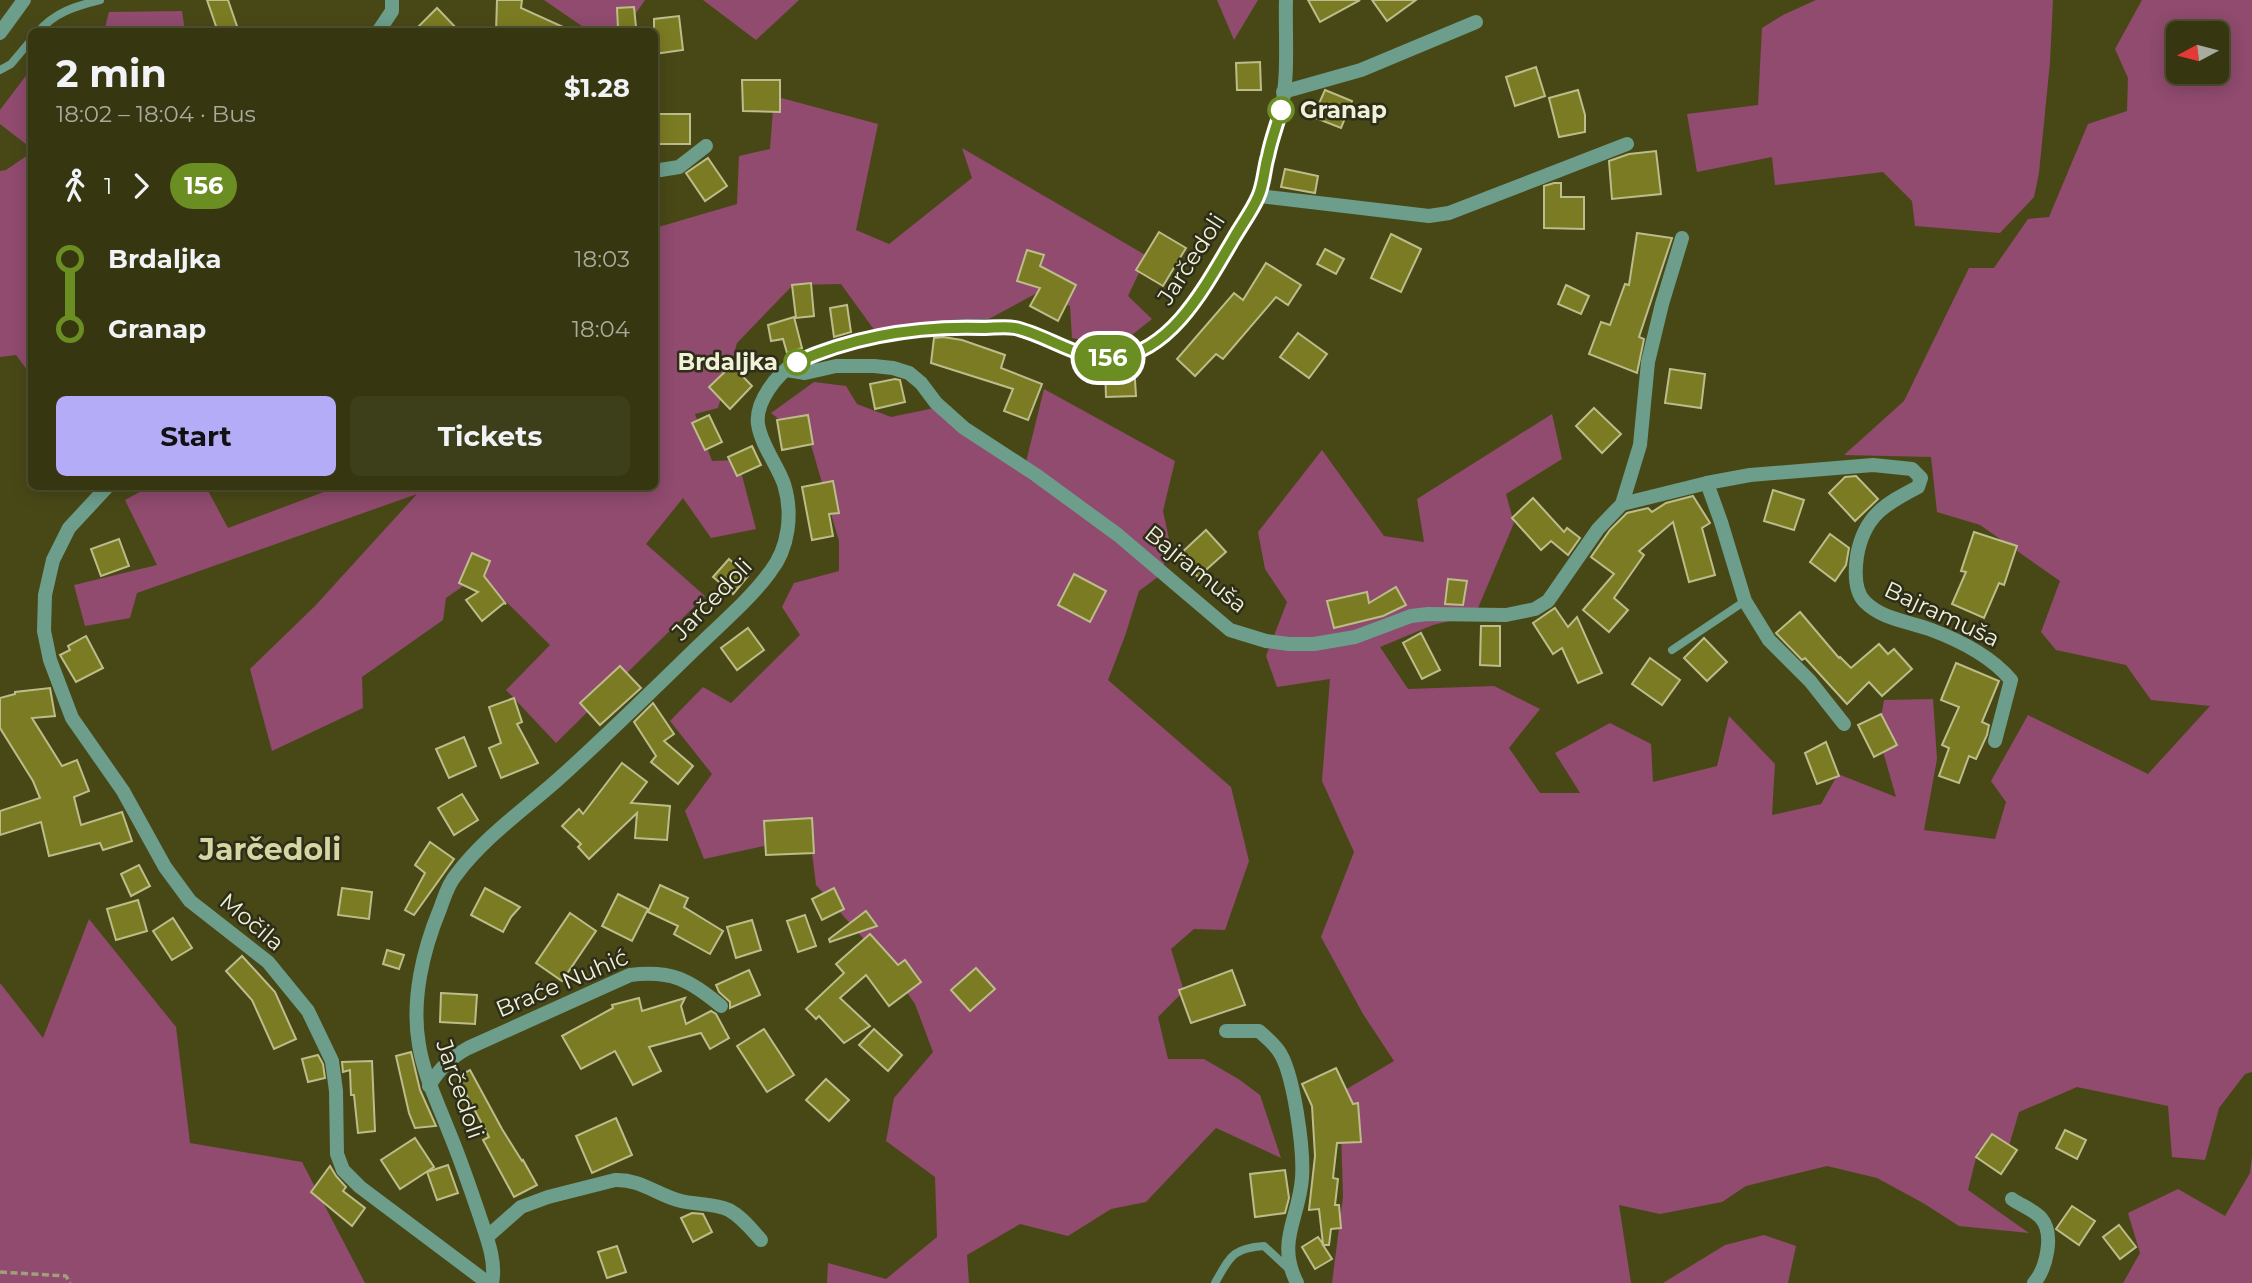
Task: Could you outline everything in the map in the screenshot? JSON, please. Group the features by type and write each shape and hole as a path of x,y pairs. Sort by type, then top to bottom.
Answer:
{"street":[{"path":"0,33 24,0"},
{"path":"381,28 392,11 392,0"},
{"name":"Jarčedoli","path":"490,1283 494,1273 487,1237 457,1152 429,1086 418,1042 419,982 426,944 453,878 488,840 563,775 753,593 780,558 787,534 788,508 784,484 759,428 758,418 773,383 795,363 821,351 863,339 966,327 1014,328 1096,357 1113,358 1132,355 1157,341 1176,324 1210,278 1259,196 1281,110 1286,69 1286,0"},
{"path":"1283,92 1361,70 1476,23"},
{"path":"1259,196 1429,216 1448,213 1627,144"},
{"path":"658,171 679,167 706,146"},
{"name":"Bajramuša","path":"787,370 805,373 836,366 874,366 909,373 921,383 936,403 964,428 1036,475 1108,528 1230,630 1266,641 1314,644 1355,637 1411,616 1506,615 1535,609 1548,601 1598,529 1622,504 1640,445 1648,362 1682,238"},
{"name":"Bajramuša","path":"1622,504 1750,475 1874,464 1917,472 1921,478 1918,487 1884,506 1871,518 1859,542 1856,581 1863,600 1880,614 1930,629 1968,646 2006,674 2011,680 1995,741"},
{"path":"1707,483 1745,601 1769,640 1810,681 1844,724"},
{"name":"Močila","path":"104,490 69,528 53,560 45,595 44,631 50,660 72,718 123,791 165,867 190,901 268,962 308,1011 332,1061 336,1091 337,1154 343,1170 360,1187 490,1283"},
{"name":"Braće Nuhić","path":"429,1086 450,1058 468,1048 631,975 656,972 694,984 721,1006"},
{"path":"1226,1031 1259,1031 1280,1052 1294,1095 1302,1178 1286,1245 1294,1276"},
{"path":"487,1237 521,1207 548,1197 615,1180 625,1180 645,1185 678,1200 727,1209 740,1218 761,1240"},
{"path":"2012,1199 2040,1218 2048,1231 2041,1274 2034,1283"}],"lane":[{"path":"41,28 48,19 72,7 100,0"},
{"path":"0,70 12,64 28,45"},
{"path":"1672,650 1745,601"},
{"path":"1215,1283 1229,1258 1246,1247 1264,1246 1294,1276"}],"path":[{"path":"0,1272 66,1276 70,1283"}],"shaded area":[{"path":"544,0 645,0 626,28 585,28"},
{"path":"703,0 799,0 756,40"},
{"path":"1217,0 1258,0 1234,40"},
{"path":"1816,0 2053,0 2050,62 2039,173 2034,197 2000,233 1915,226 1912,201 1883,172 1775,185 1772,157 1697,172 1687,114 1758,105 1762,28"},
{"path":"2142,0 2252,0 2252,1072 2245,1074 2219,1108 2205,1160 2172,1157 2168,1106 2077,1087 2019,1112 2008,1149 1978,1150 1968,1190 2029,1233 1959,1226 1877,1178 1827,1166 1746,1186 1722,1202 1660,1214 1619,1205 1631,1283 1332,1283 1343,1197 1340,1093 1394,1061 1363,1014 1321,937 1354,852 1322,781 1330,679 1277,687 1266,656 1287,602 1265,569 1258,532 1322,450 1384,536 1424,542 1417,499 1552,414 1562,459 1506,494 1514,523 1475,615 1433,625 1380,647 1408,689 1494,686 1540,709 1509,748 1540,793 1580,793 1555,753 1610,723 1651,744 1653,782 1717,766 1729,716 1775,764 1772,815 1821,804 1838,774 1896,797 1878,734 1884,700 1933,699 1937,759 1924,830 1995,839 2006,802 1991,781 2028,715 2148,774 2210,706 2151,700 2126,665 2056,650 2041,632 2060,581 1980,525 1937,512 1931,457 1844,455 1904,401 1969,268 1994,268 2028,219 2049,217 2088,124 2127,111 2128,78 2115,49"},
{"path":"182,11 185,28 105,28 109,12"},
{"path":"28,73 28,146 0,124 0,110"},
{"path":"774,96 878,124 856,230 889,244 972,178 962,148 1147,256 1128,296 1152,319 1118,346 1072,338 1070,306 1037,293 987,320 875,331 841,284 793,285 737,343 718,408 695,414 712,461 738,460 756,529 711,538 683,498 646,544 705,596 556,743 506,690 550,645 479,575 446,598 443,620 362,677 363,708 272,751 250,669 315,606 417,494 137,593 130,618 85,626 74,585 157,565 125,500 143,490 208,490 228,528 329,490 658,490 658,227 737,204 739,156 770,149"},
{"path":"28,155 28,371 16,355 0,357 0,171 6,170"},
{"path":"814,382 846,386 857,404 891,417 949,405 978,435 1024,470 1044,389 1175,461 1163,511 1169,539 1162,574 1139,591 1108,680 1231,787 1249,861 1225,930 1194,929 1171,949 1184,991 1158,1017 1168,1059 1204,1059 1260,1095 1281,1158 1216,1128 1146,1202 1111,1209 1068,1236 1020,1224 967,1255 969,1283 827,1283 828,1263 886,1279 937,1237 935,1177 886,1141 894,1098 933,1052 915,1004 892,971 816,885 810,836 704,859 685,811 712,774 670,721 703,687 731,703 800,635 782,607 794,583 839,571 839,541 811,445 771,413"},
{"path":"89,919 176,1027 190,1143 302,1162 365,1283 0,1283 0,983 43,1038"},
{"path":"2252,1156 2252,1283 2123,1283 2140,1253 2128,1213 2178,1189 2225,1216 2250,1173"},
{"path":"1764,1235 1796,1246 1788,1283 1663,1283 1725,1245"}],"building":[{"path":"207,0 228,0 238,28 217,28"},
{"path":"497,0 522,0 521,8 565,28 496,28"},
{"path":"1308,0 1360,0 1320,22"},
{"path":"1372,0 1416,0 1387,21"},
{"path":"634,7 636,27 618,28 617,8"},
{"path":"437,8 456,28 417,28"},
{"path":"679,16 683,50 658,53 658,28 654,28 654,19"},
{"path":"1260,62 1261,90 1237,90 1236,63"},
{"path":"1536,67 1545,96 1515,106 1506,77"},
{"path":"742,80 780,80 780,112 743,111"},
{"path":"1325,90 1352,101 1341,128 1313,117"},
{"path":"1578,90 1585,115 1585,132 1559,137 1549,98"},
{"path":"659,114 690,114 690,144 659,144"},
{"path":"1656,151 1661,194 1612,199 1609,161 1629,154"},
{"path":"708,158 727,186 705,201 686,173"},
{"path":"1285,169 1318,176 1315,193 1281,187"},
{"path":"1561,183 1561,197 1584,197 1584,229 1544,228 1544,186"},
{"path":"1159,232 1186,248 1163,286 1136,270"},
{"path":"1637,233 1672,238 1639,337 1644,339 1637,373 1589,354 1601,322 1610,325 1625,284 1629,285"},
{"path":"1391,234 1421,249 1401,292 1371,278"},
{"path":"1325,249 1344,259 1336,274 1317,264"},
{"path":"1027,250 1044,255 1040,266 1076,285 1058,321 1030,306 1040,288 1017,281"},
{"path":"1266,263 1301,285 1288,305 1276,297 1223,359 1216,354 1195,376 1177,359 1234,293 1243,300"},
{"path":"811,283 814,316 796,318 792,285"},
{"path":"1566,285 1589,296 1581,314 1558,304"},
{"path":"847,305 851,332 834,337 830,308"},
{"path":"794,317 802,348 787,353 783,339 771,341 768,325"},
{"path":"1298,333 1327,354 1309,378 1280,357"},
{"path":"934,338 962,340 1005,355 1001,368 1042,384 1028,420 1004,411 1013,389 931,363"},
{"path":"1134,363 1136,396 1106,397 1105,367"},
{"path":"732,365 752,386 730,409 709,387"},
{"path":"1670,369 1705,374 1701,408 1665,403"},
{"path":"900,380 905,402 875,409 870,384"},
{"path":"1594,408 1621,434 1602,453 1576,426"},
{"path":"709,415 722,442 705,450 692,423"},
{"path":"808,415 813,444 782,450 777,420"},
{"path":"752,446 761,465 737,476 728,457"},
{"path":"1856,476 1878,499 1855,521 1829,493 1845,477"},
{"path":"833,481 839,513 829,514 833,536 812,540 802,487"},
{"path":"1773,490 1804,500 1794,530 1764,521"},
{"path":"1693,496 1710,523 1702,528 1715,575 1689,582 1673,522 1639,551 1644,555 1614,598 1628,610 1609,632 1583,610 1614,574 1591,557 1610,530 1627,513 1648,508 1652,512 1666,503"},
{"path":"1533,498 1564,532 1567,528 1580,538 1568,555 1551,541 1541,550 1512,518"},
{"path":"1206,530 1226,552 1198,577 1178,556"},
{"path":"1974,532 2017,546 2004,585 1999,583 1984,618 1952,604 1966,572 1961,571"},
{"path":"1830,534 1849,548 1846,565 1835,581 1810,562"},
{"path":"119,539 129,566 101,576 91,549"},
{"path":"472,553 490,561 484,576 506,604 482,621 466,600 478,592 459,583"},
{"path":"729,559 748,576 733,594 713,577"},
{"path":"1074,574 1106,591 1090,622 1058,605"},
{"path":"1448,579 1467,581 1463,605 1445,604"},
{"path":"1396,587 1406,605 1383,616 1334,628 1327,601 1367,592 1369,603"},
{"path":"1555,608 1568,627 1577,617 1602,673 1578,683 1562,648 1553,654 1533,623"},
{"path":"1800,612 1839,658 1851,668 1879,644 1888,654 1894,649 1912,669 1882,696 1869,682 1847,704 1805,658 1802,660 1776,633"},
{"path":"1481,626 1500,626 1500,666 1480,665"},
{"path":"748,628 764,650 737,670 721,648"},
{"path":"1421,633 1440,670 1422,679 1403,643"},
{"path":"86,636 103,668 76,682 60,655 70,650 68,646"},
{"path":"1704,638 1727,662 1707,681 1684,658"},
{"path":"1650,658 1680,680 1662,705 1632,684"},
{"path":"1956,663 1999,681 1982,722 1989,725 1987,735 1976,759 1969,756 1959,783 1939,776 1949,748 1942,745 1959,707 1941,700"},
{"path":"620,666 641,688 600,725 580,703"},
{"path":"50,688 55,716 32,718 62,766 77,760 89,791 74,797 81,825 122,812 132,841 103,850 100,843 49,856 41,822 0,835 0,811 40,798 33,781 0,728 0,698 15,692"},
{"path":"514,698 522,722 517,724 538,763 501,778 489,748 501,743 489,707"},
{"path":"653,703 674,734 664,741 693,766 678,784 651,762 656,756 634,722"},
{"path":"1881,714 1897,745 1874,757 1858,725"},
{"path":"464,737 476,766 449,778 436,749"},
{"path":"1826,742 1839,776 1817,784 1805,753"},
{"path":"622,763 647,782 631,803 670,806 667,840 635,838 637,813 589,859 578,847 581,844 562,826 579,809 583,814"},
{"path":"462,794 478,820 454,835 438,808"},
{"path":"812,818 814,853 766,855 764,821"},
{"path":"430,842 454,859 414,915 405,910 425,873 415,865"},
{"path":"139,865 150,886 131,896 121,874"},
{"path":"660,885 688,898 684,907 723,931 710,954 674,934 678,926 648,912"},
{"path":"342,888 372,892 369,919 338,915"},
{"path":"485,888 520,907 503,932 471,915"},
{"path":"834,888 844,909 822,920 812,899"},
{"path":"618,894 648,909 632,941 602,926"},
{"path":"138,900 147,931 116,940 107,909"},
{"path":"866,911 877,926 830,942 829,939"},
{"path":"570,913 596,931 562,981 536,963"},
{"path":"805,915 816,946 798,952 787,921"},
{"path":"173,918 192,948 172,960 153,931"},
{"path":"752,920 761,950 736,958 727,927"},
{"path":"870,934 898,965 905,960 921,982 889,1006 866,975 840,998 870,1026 844,1043 819,1016 816,1019 806,1009 844,973 836,964"},
{"path":"387,950 404,955 399,969 383,964"},
{"path":"242,956 275,992 296,1039 274,1049 252,1000 226,971"},
{"path":"976,968 995,989 970,1011 951,990"},
{"path":"749,970 760,995 730,1008 730,1002 719,992 716,985"},
{"path":"1232,970 1245,1005 1191,1023 1179,990"},
{"path":"441,993 477,995 475,1024 440,1022"},
{"path":"639,998 642,1011 685,998 681,1006 686,1024 711,1011 716,1014 729,1038 710,1049 701,1033 649,1047 661,1071 633,1085 615,1051 581,1069 562,1036 613,1008 612,1005"},
{"path":"764,1029 794,1075 767,1092 737,1046"},
{"path":"874,1029 902,1055 888,1071 859,1045"},
{"path":"411,1052 420,1090 436,1126 415,1128 409,1113 396,1056"},
{"path":"318,1055 323,1064 325,1078 308,1082 302,1059"},
{"path":"372,1061 375,1131 358,1133 354,1095 351,1095 350,1070 343,1072 342,1062"},
{"path":"1336,1068 1353,1104 1358,1103 1361,1142 1337,1143 1333,1178 1338,1179 1335,1205 1339,1205 1341,1228 1331,1229 1329,1245 1323,1245 1332,1259 1315,1269 1302,1247 1318,1237 1323,1244 1319,1209 1309,1210 1315,1156 1312,1106 1302,1084"},
{"path":"470,1070 537,1185 514,1197 483,1140 489,1137 457,1077"},
{"path":"826,1079 849,1100 829,1121 806,1100"},
{"path":"616,1118 632,1155 592,1173 576,1136"},
{"path":"2065,1130 2086,1140 2077,1159 2056,1148"},
{"path":"1992,1134 2017,1150 2001,1174 1976,1157"},
{"path":"415,1138 434,1167 400,1189 381,1160"},
{"path":"448,1165 458,1193 437,1200 427,1172"},
{"path":"330,1166 346,1187 343,1191 365,1208 352,1226 311,1192"},
{"path":"1285,1170 1289,1198 1285,1213 1255,1217 1250,1174"},
{"path":"2072,1206 2095,1221 2079,1245 2056,1229"},
{"path":"692,1213 703,1214 712,1232 693,1242 681,1218"},
{"path":"2119,1225 2136,1247 2120,1259 2103,1237"},
{"path":"617,1246 626,1272 607,1278 598,1252"}],"bus line":[{"name":"156","path":"797,362 821,351 863,339 966,327 1014,328 1096,357 1132,355 1157,341 1176,324 1210,278 1259,196 1281,110"}],"place":[{"name":"Granap","path":"1281,110"},
{"name":"Brdaljka","path":"797,362"}],"district":[{"name":"Jarčedoli","path":"270,849"}]}
